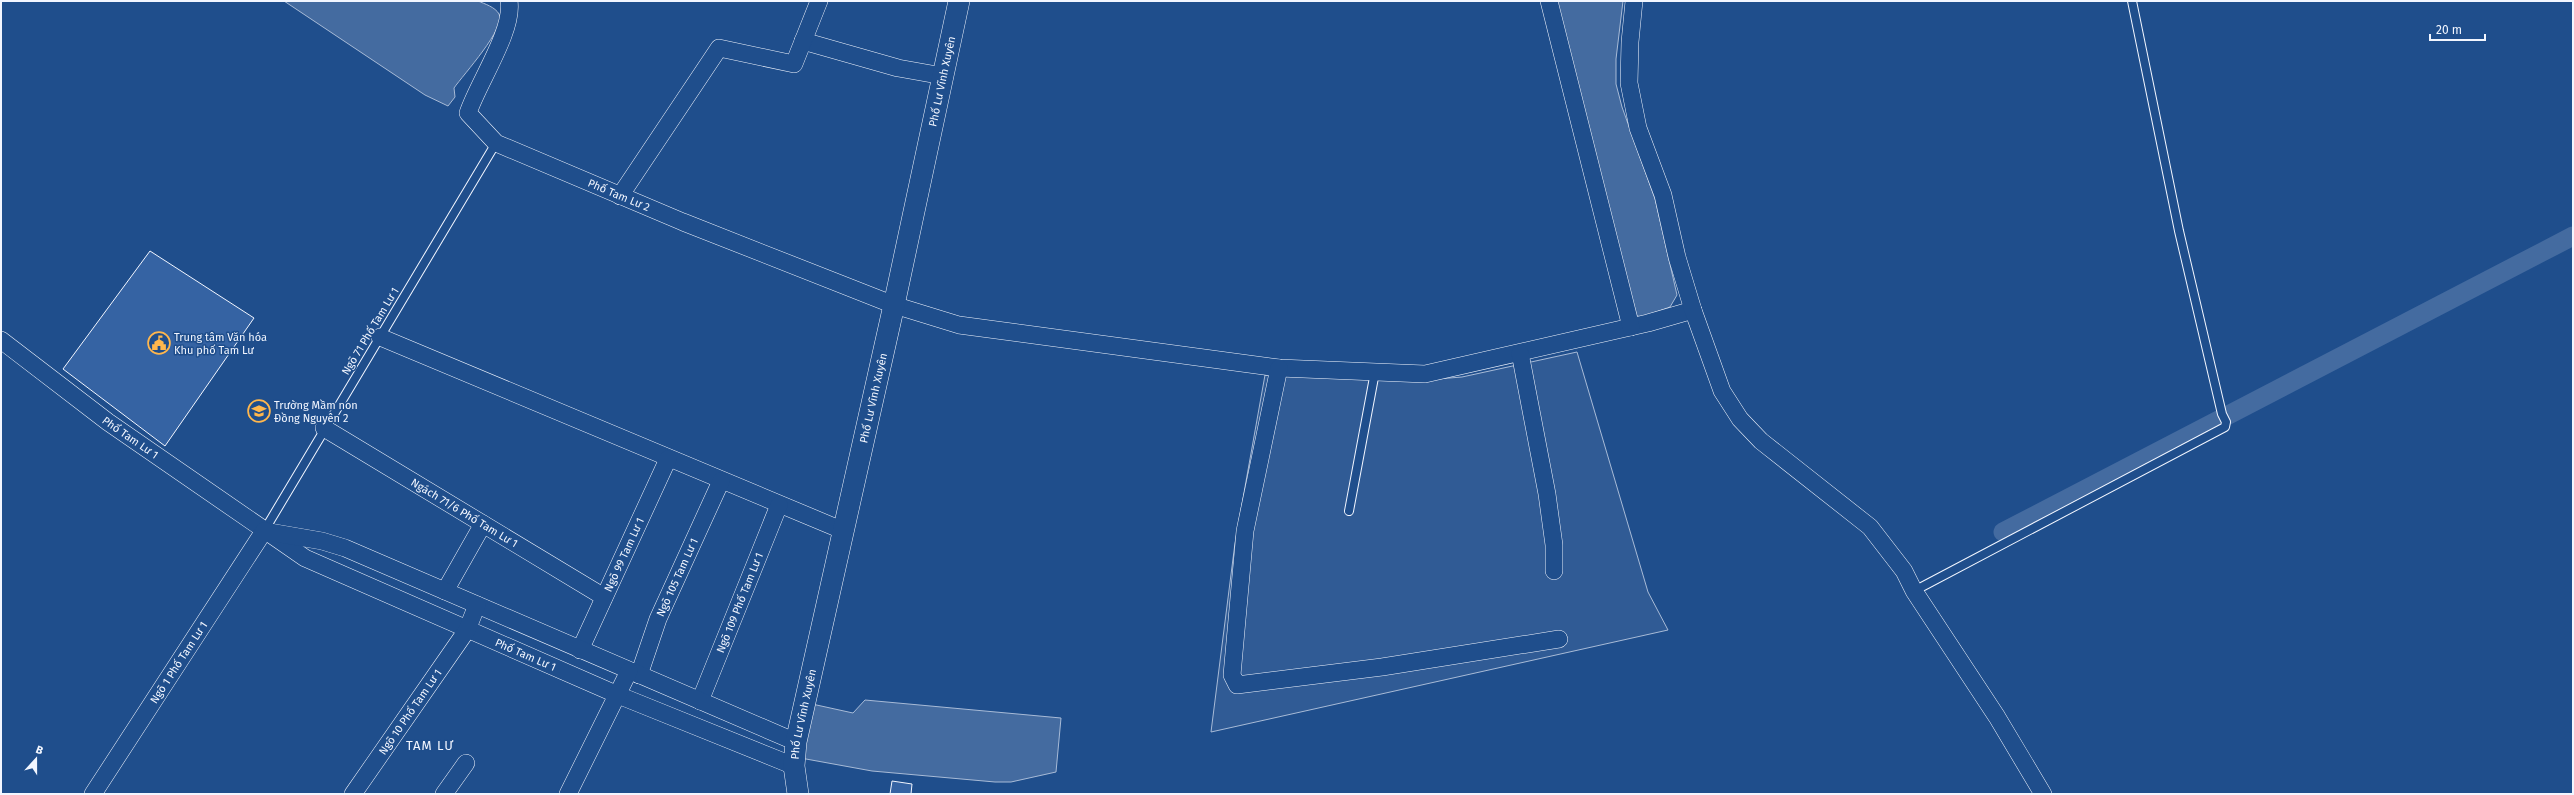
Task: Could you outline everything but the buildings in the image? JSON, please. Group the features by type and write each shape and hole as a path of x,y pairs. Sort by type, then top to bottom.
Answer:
{"street":[{"name":"Phố Tam Lư 2","path":"509,1 510,10 502,39 484,72 468,114 496,143 620,196 894,305 959,326 1279,368 1425,374 1648,323 1693,310"},
{"path":"620,196 719,48 794,64 819,1"},
{"name":"Phố Lư Vĩnh Xuyên","path":"798,794 794,766 796,742 894,305 958,1"},
{"path":"1549,1 1631,327"},
{"path":"1634,1 1630,42 1629,83 1638,128 1663,195 1677,257 1693,310 1722,391 1740,419 1761,441 1870,527 1904,571 1914,591 1997,717 2043,794"},
{"path":"803,41 898,68 943,76"},
{"path":"380,336 668,459 844,531"},
{"name":"Phố Tam Lư 1","path":"1,340 108,422 305,558 618,695 794,766"},
{"path":"1520,353 1547,494 1554,544 1554,571"},
{"path":"1279,368 1246,531 1232,675 1237,685 1382,667 1558,639"},
{"name":"Ngách 71/6 Phố Tam Lư 1","path":"324,428 604,597"},
{"name":"Ngõ 99 Tam Lư 1","path":"580,650 668,459"},
{"name":"Ngõ 105 Tam Lư 1","path":"568,794 618,695 634,673 721,481"},
{"name":"Ngõ 109 Phố Tam Lư 1","path":"700,701 779,505"},
{"path":"445,591 483,524"},
{"name":"Phố Tam Lư 1","path":"264,531 322,541 345,548 796,742"},
{"name":"Ngõ 1 Phố Tam Lư 1","path":"93,794 264,531"},
{"name":"Ngõ 10 Phố Tam Lư 1","path":"353,794 467,630 477,605"},
{"path":"444,794 466,763"}],"lane":[{"path":"1914,591 2225,427 2226,422 2222,414 2179,232 2132,1"},
{"name":"Ngõ 71 Phố Tam Lư 1","path":"264,531 324,428 496,143"},
{"path":"1350,510 1375,372"}],"shaded area":[{"path":"284,1 478,1 495,9 499,14 500,20 491,40 454,88 455,97 448,106 425,95"},
{"path":"1556,1 1623,1 1616,59 1616,84 1622,107 1655,199 1677,295 1670,307 1642,317 1633,315"},
{"path":"1577,352 1648,592 1668,630 1211,732 1235,543 1265,375 1411,381 1462,377"},
{"path":"865,700 1061,718 1056,772 1011,782 995,782 872,771 795,757 812,704 853,713"}],"waterway":[{"path":"2003,532 2573,236"}],"place":[{"name":"Trung tâm Văn hóa Khu phố Tam Lư","path":"159,343"},
{"name":"Trường Mầm non Đồng Nguyên 2","path":"259,411"}],"district":[{"name":"TAM LƯ","path":"430,745"}]}
